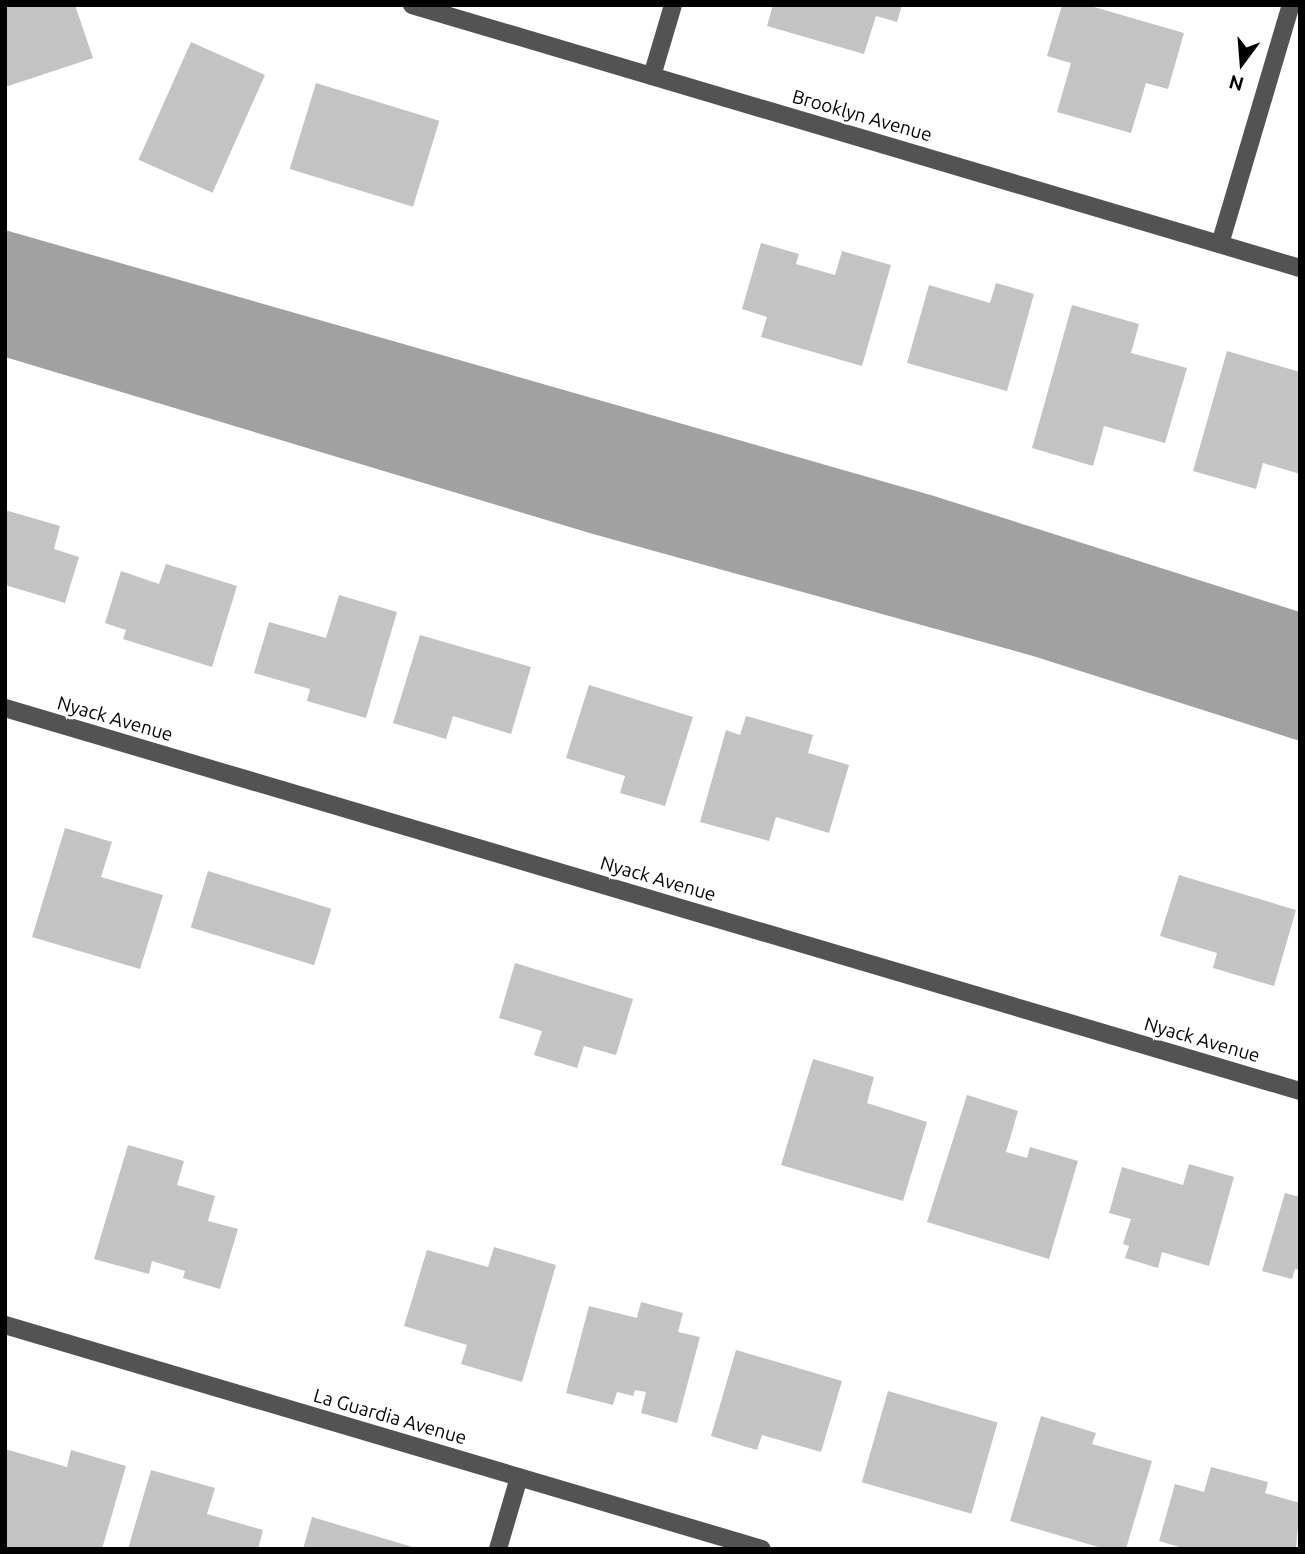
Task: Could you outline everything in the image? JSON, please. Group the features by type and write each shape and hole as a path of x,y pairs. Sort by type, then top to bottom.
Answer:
{"street":[{"name":"Brooklyn Avenue","path":"412,5 1300,268"},
{"path":"652,76 673,5"},
{"path":"1220,244 1291,5"},
{"name":"Nyack Avenue","path":"5,708 1300,1091"},
{"name":"La Guardia Avenue","path":"5,1325 762,1549"},
{"path":"498,1549 519,1477"}],"shaded area":[{"path":"5,230 934,496 1300,612 1300,741 1033,656 593,534 5,357"}],"building":[{"path":"5,5 75,5 93,58 5,87"},
{"path":"773,5 902,5 897,22 876,16 864,54 767,26"},
{"path":"1062,5 1087,5 1184,33 1168,89 1146,83 1131,133 1057,112 1071,63 1047,56"},
{"path":"191,42 265,75 213,193 139,160"},
{"path":"316,83 439,121 413,207 290,169"},
{"path":"761,243 799,254 796,264 835,275 842,251 891,265 862,366 761,337 767,317 742,309"},
{"path":"996,283 1034,294 1007,391 907,363 929,285 990,303"},
{"path":"1072,305 1139,324 1131,353 1187,368 1165,443 1104,426 1093,466 1032,448"},
{"path":"1227,351 1300,372 1300,474 1263,463 1256,489 1193,471"},
{"path":"5,510 60,526 54,549 79,557 65,603 5,585"},
{"path":"166,564 237,586 212,667 123,639 126,630 105,623 121,571 159,584"},
{"path":"339,595 397,612 366,718 307,701 310,689 254,673 269,622 326,638"},
{"path":"420,635 531,667 511,734 453,716 446,739 393,723"},
{"path":"589,685 693,717 665,806 620,793 625,776 566,758"},
{"path":"746,716 813,735 808,753 849,765 829,833 776,817 769,841 700,822 726,730 740,735"},
{"path":"65,828 112,842 101,877 163,895 140,969 32,937"},
{"path":"208,871 331,909 314,965 191,927"},
{"path":"1179,875 1296,910 1274,986 1213,968 1217,953 1160,936"},
{"path":"515,963 633,999 616,1055 584,1046 577,1068 534,1055 542,1031 499,1018"},
{"path":"813,1059 874,1077 867,1103 927,1122 903,1201 781,1165"},
{"path":"967,1095 1018,1111 1006,1152 1027,1158 1030,1147 1078,1161 1049,1259 927,1222"},
{"path":"128,1145 184,1161 177,1185 215,1196 208,1221 238,1229 220,1289 183,1278 185,1271 152,1261 149,1274 94,1259"},
{"path":"1189,1164 1234,1177 1209,1266 1162,1252 1158,1268 1125,1258 1129,1246 1123,1244 1131,1219 1109,1213 1122,1167 1183,1185"},
{"path":"1285,1193 1300,1197 1300,1270 1295,1269 1292,1279 1262,1271"},
{"path":"494,1247 556,1265 522,1382 461,1364 467,1345 404,1326 427,1250 488,1267"},
{"path":"641,1302 683,1313 678,1332 700,1337 677,1423 641,1413 646,1392 635,1390 633,1396 617,1392 613,1405 566,1393 589,1306 637,1318"},
{"path":"736,1350 842,1381 821,1452 762,1435 757,1450 711,1436"},
{"path":"888,1391 998,1422 971,1514 862,1482"},
{"path":"1041,1416 1096,1433 1092,1444 1152,1461 1126,1549 1105,1549 1010,1521"},
{"path":"5,1449 67,1467 71,1450 126,1466 102,1549 5,1549"},
{"path":"1211,1467 1268,1482 1265,1493 1300,1503 1296,1549 1186,1549 1159,1541 1175,1484 1204,1492"},
{"path":"151,1470 215,1488 207,1514 263,1530 258,1549 128,1549"},
{"path":"312,1517 416,1548 416,1549 303,1549"}]}
